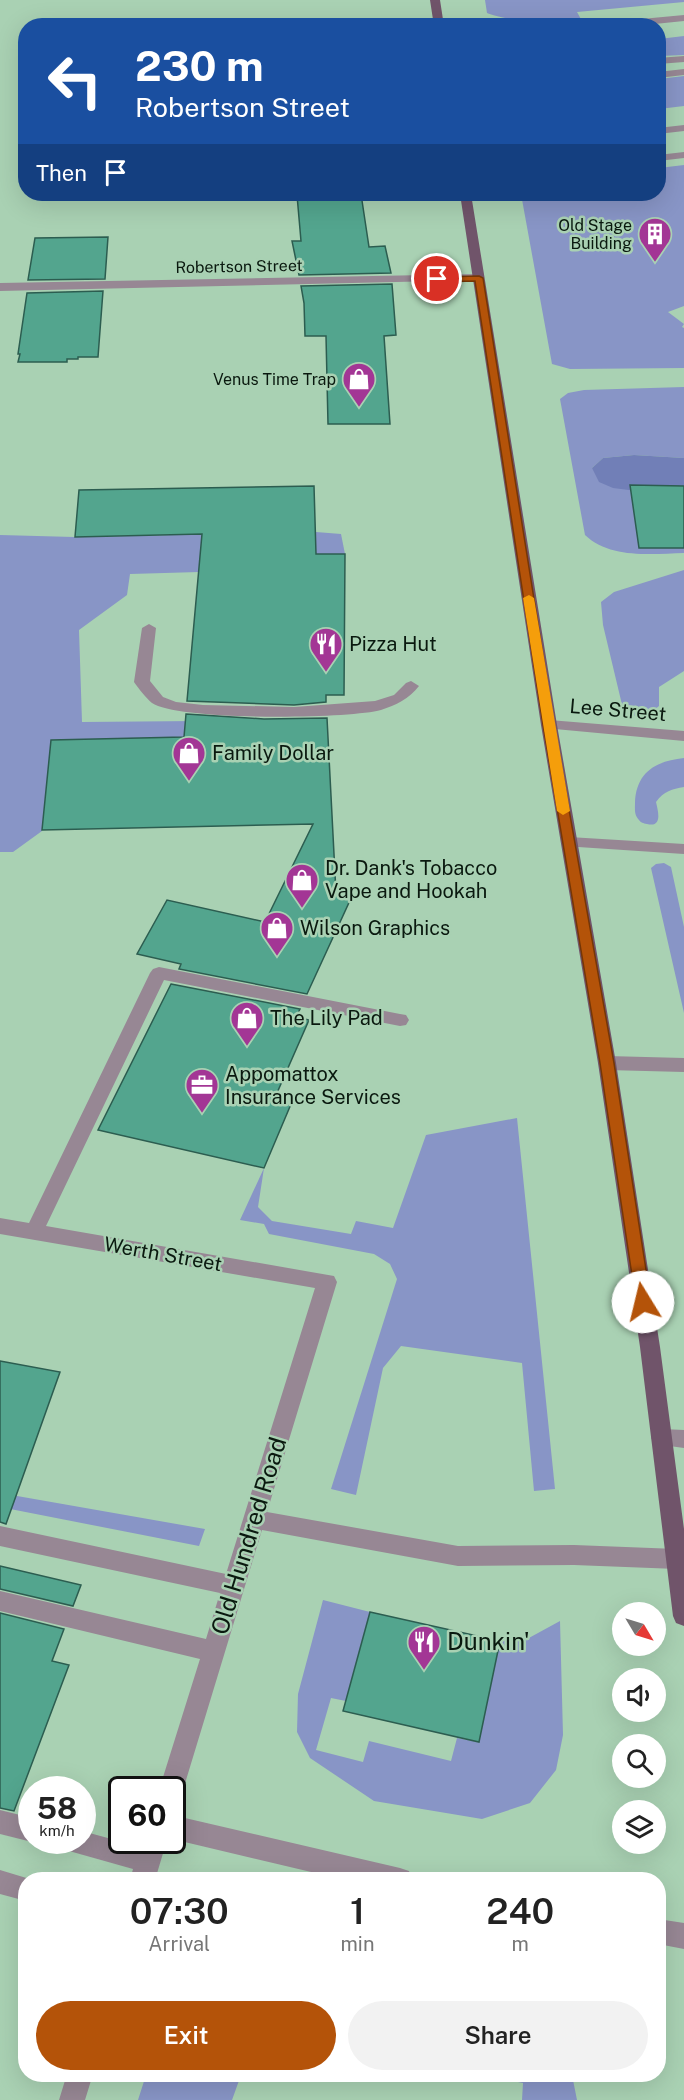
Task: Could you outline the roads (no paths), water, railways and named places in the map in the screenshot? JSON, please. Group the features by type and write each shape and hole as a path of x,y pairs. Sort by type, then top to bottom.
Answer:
{"main road":[{"path":"435,0 438,18"},
{"path":"466,201 549,725 607,1063 662,1438 684,1616"}],"street":[{"path":"666,20 684,18"},
{"path":"666,60 684,59"},
{"path":"666,74 684,72"},
{"path":"666,129 684,128"},
{"path":"666,157 684,155"},
{"name":"Robertson Street","path":"0,287 479,278"},
{"path":"149,628 142,682 158,700 173,706 203,710 294,712 377,706 399,698 411,686"},
{"name":"Lee Street","path":"549,725 684,736"},
{"path":"569,842 684,849"},
{"path":"34,1232 159,974 400,1020"},
{"path":"607,1063 684,1065"},
{"name":"Werth Street","path":"0,1226 327,1282"},
{"name":"Old Hundred Road","path":"175,1776 327,1282"},
{"path":"662,1438 684,1439"},
{"path":"254,1520 458,1556 574,1555 677,1559"},
{"path":"0,1536 234,1586"},
{"path":"0,1601 214,1652"},
{"path":"0,1822 18,1826"},
{"path":"186,1830 366,1872"},
{"path":"96,1846 148,1860"},
{"path":"0,1882 18,1887"},
{"path":"666,1933 684,1936"},
{"path":"72,2100 78,2082"}],"place":[{"name":"Old Stage Building","path":"655,263"},
{"name":"Venus Time Trap","path":"359,408"},
{"name":"Pizza Hut","path":"326,673"},
{"name":"Family Dollar","path":"189,782"},
{"name":"Dr. Dank's Tobacco Vape and Hookah","path":"302,909"},
{"name":"Wilson Graphics","path":"277,957"},
{"name":"The Lily Pad","path":"247,1047"},
{"name":"Appomattox Insurance Services","path":"202,1114"},
{"name":"Dunkin'","path":"424,1671"}]}
